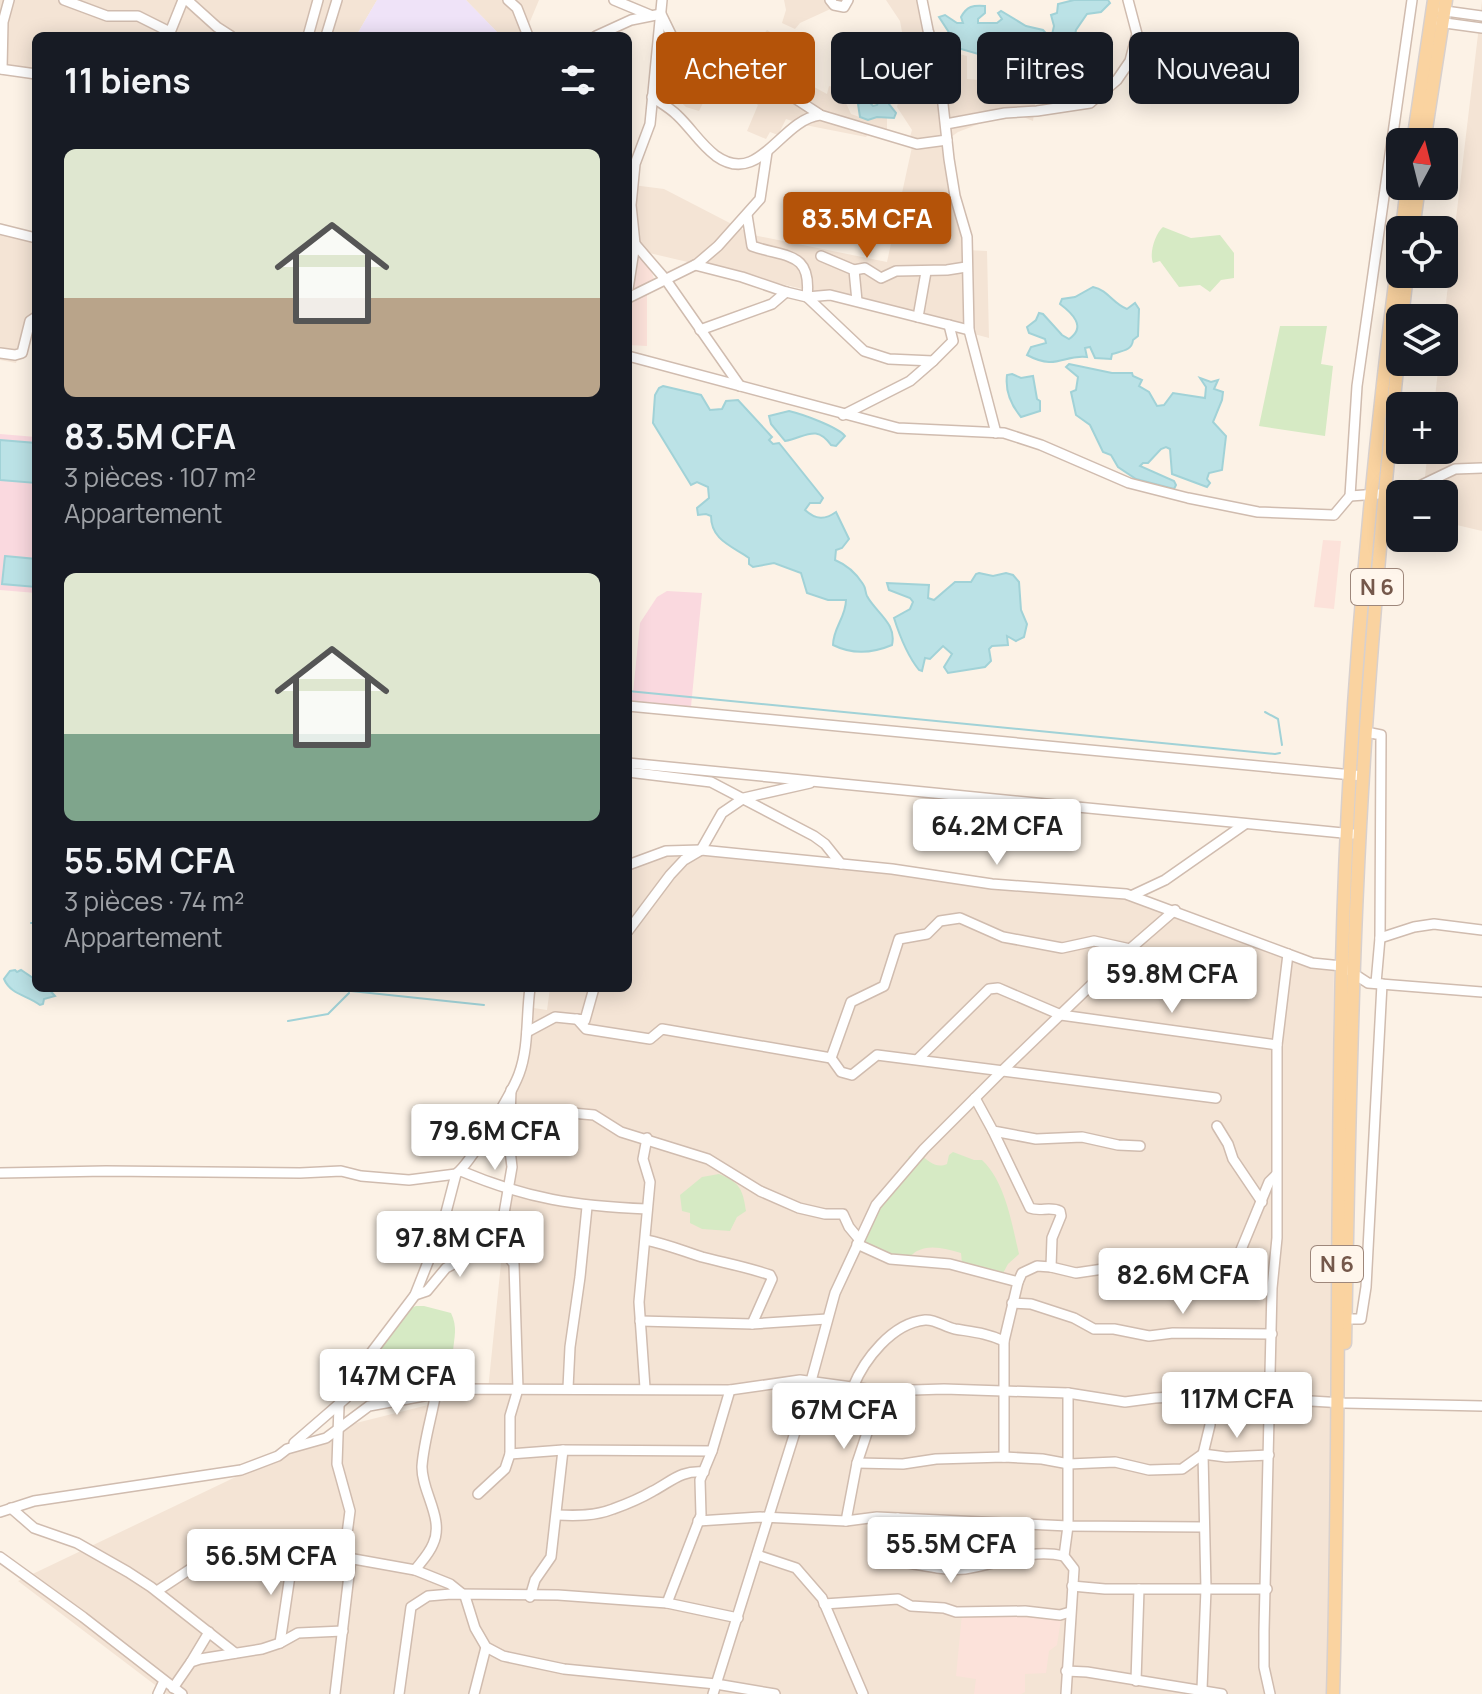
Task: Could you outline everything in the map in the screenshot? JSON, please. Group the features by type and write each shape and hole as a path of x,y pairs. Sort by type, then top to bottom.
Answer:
{"main road":[{"path":"1416,128 1438,11"},
{"path":"1425,128 1438,11"},
{"name":"N 6","path":"1336,1694 1341,1403 1342,966 1377,494 1396,288"},
{"name":"N 6","path":"1356,776 1366,732 1377,494 1395,376"},
{"name":"N 6","path":"1341,1403 1354,972 1353,834"}],"street":[{"path":"9,0 2,28 1,69 32,73"},
{"path":"64,0 107,16 138,16 168,31 185,0 225,32"},
{"path":"309,32 318,0"},
{"path":"327,32 337,0"},
{"path":"614,0 655,15 680,53 689,53 709,44 725,46 767,80 820,115 917,144 947,140"},
{"path":"632,191 635,164 650,124 655,15 662,0"},
{"path":"830,0 840,7 844,7 848,0"},
{"path":"922,0 939,68 955,196 967,237 969,330 996,433"},
{"path":"946,124 1090,103 1117,80 1130,61 1137,34 1128,0"},
{"path":"632,357 898,428 1004,433 1041,445 1129,483 1258,512 1328,516 1339,512 1350,496 1357,386 1412,0"},
{"path":"512,2 526,32"},
{"path":"1438,11 1482,16"},
{"path":"1438,11 1482,28"},
{"path":"605,32 631,20 655,15"},
{"path":"652,97 680,117 691,133 715,155 737,165 748,164 767,152 792,126 820,115"},
{"path":"632,296 709,256 760,199 767,152"},
{"path":"747,215 752,246 786,255 804,265 808,274 807,297 864,351 889,359 933,361"},
{"path":"632,223 635,244 632,263"},
{"path":"0,229 32,237"},
{"path":"635,244 666,280 740,387"},
{"path":"821,256 854,270 865,268 881,278 896,271 926,272 966,267"},
{"path":"695,265 807,297 830,295 969,330"},
{"path":"854,270 857,273 857,301"},
{"path":"918,317 926,272"},
{"path":"700,330 772,304 786,292"},
{"path":"0,353 22,353 32,320"},
{"path":"843,415 910,381 953,341 949,325"},
{"path":"1350,496 1407,492 1455,469 1482,468"},
{"path":"632,706 1356,776"},
{"path":"1345,1319 1361,1319 1366,1287 1379,984 1381,735 1366,732"},
{"path":"632,763 1353,834"},
{"path":"632,772 711,782 814,836 841,864"},
{"path":"632,926 670,875 684,860 701,850 722,813 744,798 817,782"},
{"path":"1133,895 1174,875 1245,824"},
{"path":"632,864 666,851 701,850 992,884 1133,895 1312,963 1342,966 1360,979 1379,984 1482,992"},
{"path":"715,1689 811,1381 835,1293 876,1205 895,1180 1001,1072 1175,910"},
{"path":"831,1058 851,1002 884,986 899,939 927,934 940,921 960,918 1003,937 1062,948 1094,941 1130,949"},
{"path":"1380,938 1434,924 1482,930"},
{"path":"1270,1694 1264,1667 1272,1288 1277,1238 1277,1045 1288,954"},
{"path":"918,1059 989,989 998,988 1061,1015 1277,1045"},
{"path":"0,1512 34,1501 241,1470 278,1456 339,1406 371,1353 415,1295 443,1224 458,1173 519,1075 527,1032 530,992"},
{"path":"527,1032 555,1017 585,1020 593,992"},
{"path":"577,1019 586,1029 650,1039 662,1029 831,1058 841,1072 852,1075 877,1055 1216,1098"},
{"path":"501,1247 512,1167 511,1090"},
{"path":"975,1098 1030,1208 1060,1211 1052,1238 1051,1267"},
{"path":"510,1131 560,1112 594,1115 621,1132 708,1159 760,1191 799,1208 825,1214 843,1214 858,1241 890,1259 950,1264 1018,1282"},
{"path":"1217,1126 1233,1159 1262,1202"},
{"path":"993,1131 1036,1139 1082,1137 1140,1146"},
{"path":"645,1388 639,1302 650,1182 643,1159 647,1138"},
{"path":"0,1173 300,1173 320,1170 409,1180 458,1173 555,1202 587,1207 647,1209"},
{"path":"1004,1457 1004,1341 1018,1282 1028,1268 1051,1267 1076,1273 1110,1268 1191,1275 1212,1273 1238,1257 1269,1182 1276,1175"},
{"path":"568,1388 587,1207"},
{"path":"443,1224 501,1247 514,1264 518,1389 513,1403 510,1454 505,1469 478,1494"},
{"path":"415,1295 427,1291 446,1268 474,1253 480,1238"},
{"path":"646,1240 741,1264 770,1275 772,1279 752,1324"},
{"path":"1012,1303 1031,1304 1074,1318 1094,1329 1114,1329 1149,1336 1173,1333 1272,1334"},
{"path":"640,1321 752,1324 827,1319"},
{"path":"853,1387 872,1353 894,1335 918,1322 934,1321 949,1328 985,1333 1004,1341"},
{"path":"287,1449 326,1438 369,1406 436,1392 505,1389 730,1390 787,1381 811,1381 881,1391 1068,1393 1125,1402 1209,1395 1341,1403 1482,1406"},
{"path":"505,1389 513,1403"},
{"path":"667,1603 702,1508 700,1486 730,1390"},
{"path":"846,1521 857,1463 881,1391"},
{"path":"415,1570 435,1542 432,1507 423,1486 422,1468 436,1392"},
{"path":"1064,1556 1068,1526 1068,1393"},
{"path":"1202,1689 1206,1589 1203,1454 1210,1425 1209,1395"},
{"path":"335,1694 343,1631 350,1511 337,1464 339,1406"},
{"path":"510,1454 563,1450 712,1451"},
{"path":"530,1597 535,1580 551,1557 563,1450"},
{"path":"857,1463 903,1464 936,1459 1004,1457 1069,1464 1115,1462 1149,1470 1182,1469 1203,1454 1226,1457 1269,1455"},
{"path":"557,1515 582,1516 611,1510 655,1490 678,1475 691,1471 704,1472"},
{"path":"11,1508 34,1528 77,1543 157,1591 235,1653"},
{"path":"698,1521 769,1518 846,1521 877,1517 1068,1526 1203,1527"},
{"path":"898,1518 908,1563 962,1569 1017,1555 1048,1552 1064,1556 1074,1569 1066,1694"},
{"path":"280,1643 293,1555"},
{"path":"157,1591 195,1566 263,1561 293,1555 348,1558 415,1570 450,1584 465,1596 475,1628 486,1647 503,1656 564,1669 775,1694"},
{"path":"757,1555 796,1568 824,1604 863,1694"},
{"path":"0,1557 173,1688"},
{"path":"1072,1586 1267,1589"},
{"path":"1136,1681 1139,1589"},
{"path":"399,1694 411,1607 428,1596 558,1595 667,1603 738,1618"},
{"path":"824,1604 898,1599 911,1606 956,1612 1025,1611 1060,1615 1070,1612"},
{"path":"191,1662 280,1643 298,1633 343,1631"},
{"path":"158,1694 173,1688 209,1632"},
{"path":"474,1694 486,1647"},
{"path":"1066,1671 1222,1694"}],"shaded area":[{"path":"0,0 377,0 358,32 32,32 32,71 0,67"},
{"path":"377,0 466,0 497,32 358,32"},
{"path":"466,0 539,0 526,32 497,32"},
{"path":"784,0 850,0 800,23 795,29 782,23 786,10"},
{"path":"886,0 922,0 929,32 902,32 900,21"},
{"path":"1482,1 1482,531 1458,525 1458,480 1425,480 1426,464 1458,464 1458,392 1436,392 1437,376 1458,376 1458,304 1446,304 1448,288 1458,288 1456,216"},
{"path":"961,54 967,56 967,79 977,80 977,104 1035,104 1033,121 1016,114 1005,114 958,132 947,140 967,250 987,251 989,338 837,297 632,249 633,185 664,189 753,235 887,262 912,147 912,130 898,104 961,104"},
{"path":"829,86 831,104 846,104 851,114 868,120 887,118 887,129 870,131 866,137 786,119 778,135 770,132 766,139 747,131 758,105 815,104 815,88 827,94"},
{"path":"683,104 702,104 699,111"},
{"path":"0,230 32,241 32,313 16,363 0,360"},
{"path":"647,258 656,285 647,290 647,346 632,345 632,260"},
{"path":"0,434 32,437 32,593 0,590"},
{"path":"1323,540 1341,541 1334,609 1314,607"},
{"path":"667,591 702,593 690,717 632,711 640,623 657,597"},
{"path":"678,850 1121,894 1334,969 1331,1204 1334,1397 1328,1694 167,1694 18,1581 340,1427 488,1390 508,1195 512,1097 521,1079 527,1007 547,1010 549,992 632,992 632,861"},
{"path":"962,1614 1061,1619 1057,1645 1049,1651 1046,1673 1025,1674 1025,1692 1021,1694 974,1694 976,1679 956,1676"}],"green space":[{"path":"1163,227 1191,238 1220,235 1234,253 1234,278 1221,280 1210,292 1200,285 1179,287 1160,261 1153,263 1154,244"},
{"path":"1280,326 1327,326 1321,364 1333,366 1325,436 1259,426"},
{"path":"953,1152 982,1160 1002,1191 1019,1254 1008,1264 1001,1277 962,1264 961,1253 950,1250 928,1248 900,1258 862,1244 866,1225 904,1173 909,1156 920,1154 939,1166 947,1164"},
{"path":"719,1174 736,1184 745,1204 746,1211 737,1217 730,1231 702,1229 690,1223 690,1213 682,1211 680,1195 702,1177"},
{"path":"416,1306 451,1313 455,1328 453,1355 456,1379 429,1384 412,1382 376,1354 406,1310"}],"water":[{"path":"1074,0 1108,0 1110,3 1101,12 1087,14 1076,32 1053,32 1051,15 1057,13 1058,4"},
{"path":"985,6 985,13 978,23 997,23 1002,19 998,13 1001,11 1026,26 1045,32 977,32 977,54 961,49 961,32 949,32 939,17 945,15 957,23 963,23 961,17 968,8"},
{"path":"858,104 889,104 896,113 894,118 868,120 860,117"},
{"path":"1093,287 1122,307 1127,309 1135,303 1139,309 1138,336 1131,346 1112,354 1111,359 1095,358 1090,347 1085,348 1087,357 1053,362 1027,355 1031,347 1046,343 1045,339 1029,333 1027,327 1039,313 1069,339 1077,330 1077,325 1073,316 1060,304 1062,299 1075,297"},
{"path":"1069,364 1112,373 1132,373 1142,380 1139,386 1149,392 1157,406 1164,405 1173,393 1205,398 1206,387 1200,378 1211,382 1218,380 1214,389 1223,392 1213,422 1226,436 1222,470 1209,473 1207,479 1210,483 1207,487 1172,474 1170,449 1166,447 1140,466 1174,481 1174,489 1136,479 1118,467 1111,455 1103,452 1090,425 1076,415 1071,392 1076,390 1078,377 1066,367"},
{"path":"1007,375 1021,378 1033,376 1040,411 1021,417 1017,412 1007,387"},
{"path":"663,386 701,395 710,410 722,409 726,401 738,400 772,437 769,440 773,444 779,443 823,498 820,503 810,503 805,510 820,518 836,512 849,539 836,550 835,560 851,570 863,584 867,596 889,624 892,645 863,652 833,645 846,600 828,600 807,593 801,573 774,563 753,567 749,564 749,558 719,537 711,516 698,515 697,508 709,498 708,487 697,482 691,485 653,423 655,395"},
{"path":"789,411 828,425 845,436 836,446 815,433 785,441 771,424 769,416"},
{"path":"0,440 32,443 32,483 0,480"},
{"path":"5,556 32,559 32,587 2,584"},
{"path":"979,573 993,576 1006,573 1019,582 1021,610 1027,624 1024,637 1016,641 1007,636 1008,645 992,646 989,649 991,661 985,667 948,673 944,667 952,654 943,646 930,659 925,658 922,671 919,670 904,646 894,618 910,609 913,602 889,590 887,583 929,585 928,598 934,600 955,582 971,582"},
{"path":"21,970 32,977 32,992 52,992 55,996 44,999 40,1005 15,992 4,979 10,971"}],"waterway":[{"path":"632,691 1280,753"},
{"path":"1265,712 1278,719 1282,745"},
{"path":"360,992 484,1005"},
{"path":"288,1021 328,1014 349,993"}]}
